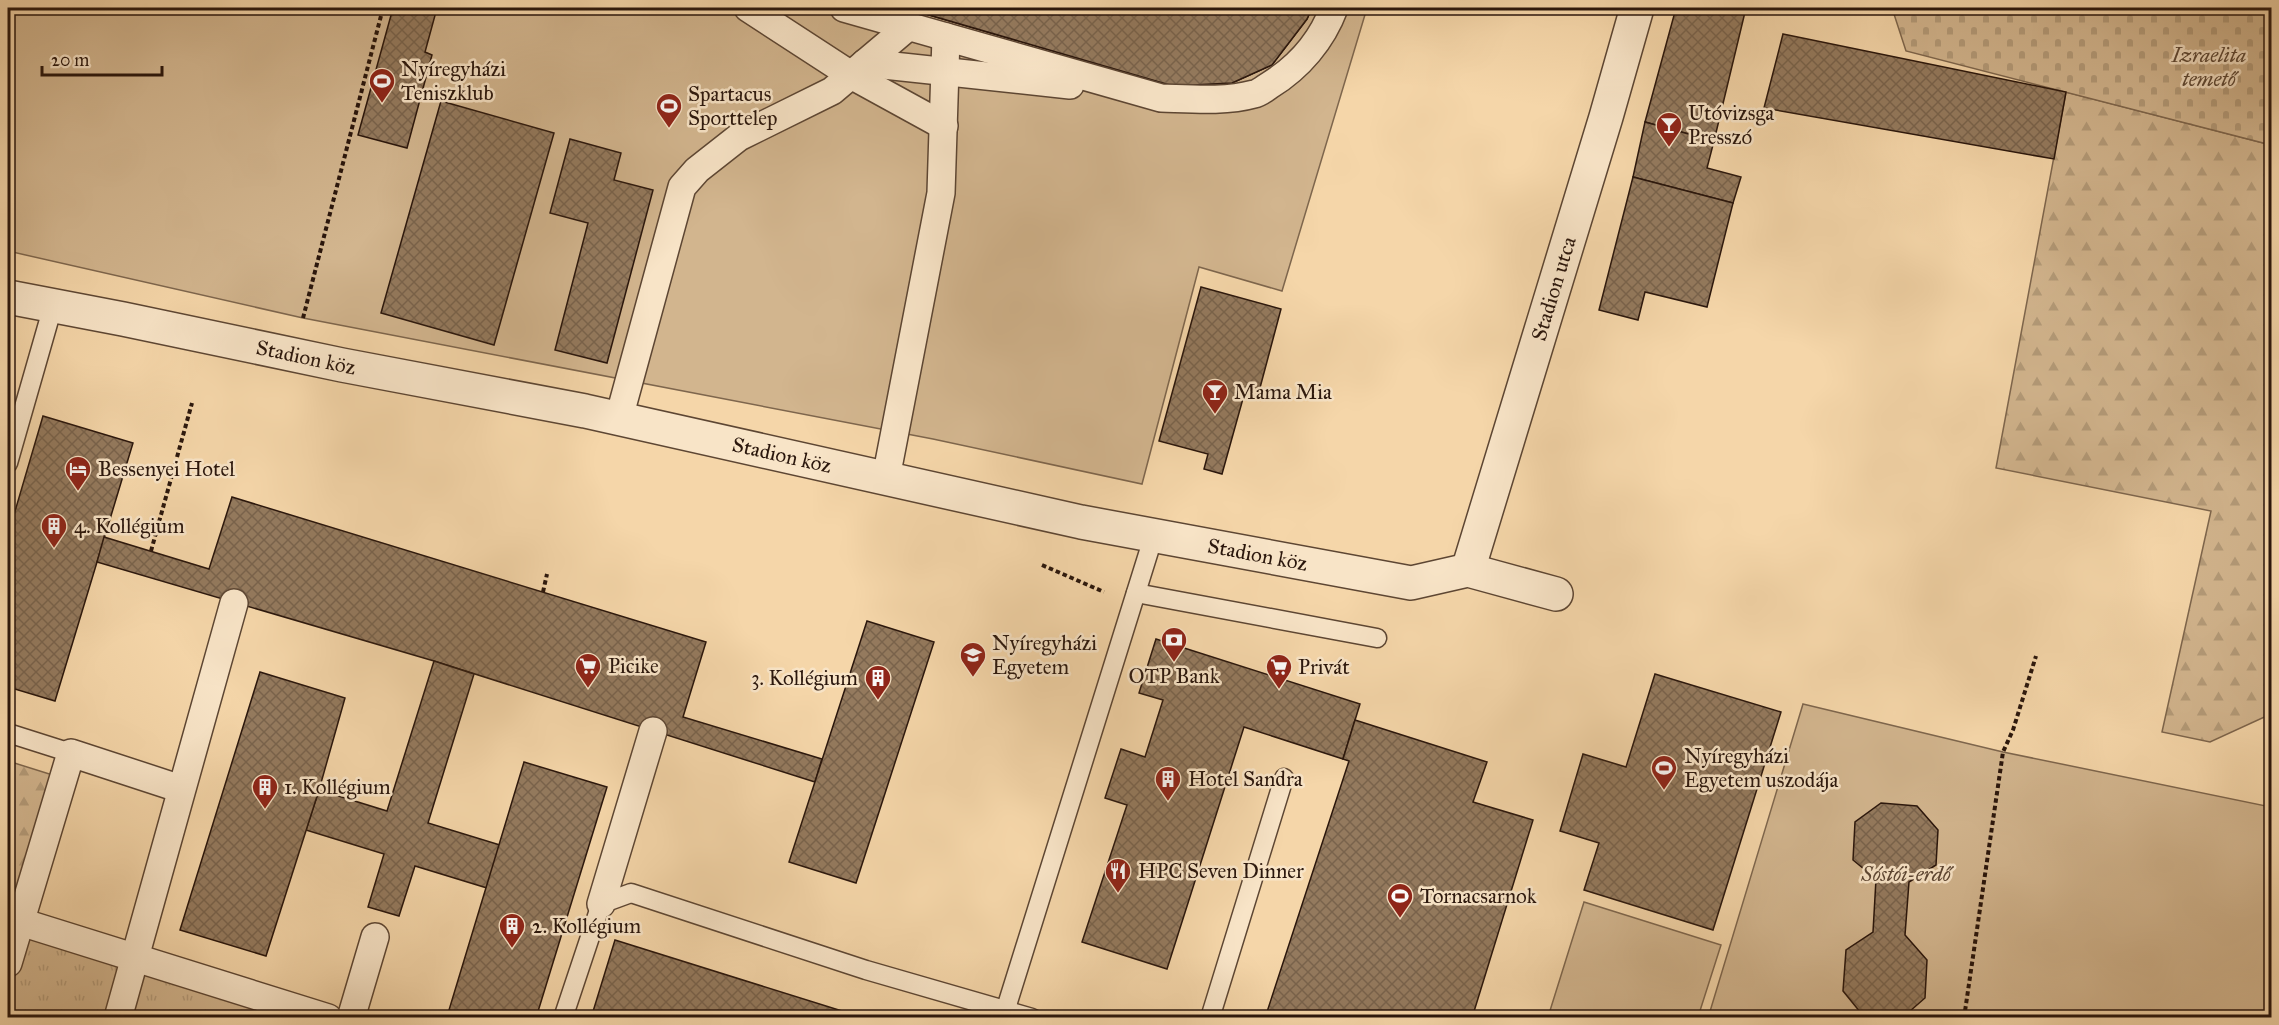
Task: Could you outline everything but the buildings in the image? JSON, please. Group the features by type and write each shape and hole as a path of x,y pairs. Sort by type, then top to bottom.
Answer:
{"street":[{"path":"748,8 858,69 944,126"},
{"path":"844,8 1144,94 1161,98 1211,99 1256,94 1291,72 1330,20 1334,8"},
{"name":"Stadion utca","path":"1468,570 1637,8"},
{"path":"619,418 682,187 697,170 739,136 832,91 909,26"},
{"path":"886,478 941,193 946,37"},
{"path":"858,69 1144,94"},
{"name":"Stadion köz","path":"8,297 342,365 619,418 1081,522 1411,583 1468,570 1556,594"},
{"path":"118,1017 234,603"},
{"path":"601,904 653,731"},
{"path":"8,963 14,920 71,753 181,789"},
{"path":"14,920 328,1017"},
{"path":"351,1017 375,937"}],"lane":[{"path":"8,463 53,306"},
{"path":"1004,1014 1154,535"},
{"path":"1134,598 1377,638"},
{"path":"8,734 71,753"},
{"path":"1210,1017 1284,778"},
{"path":"563,1017 601,904 631,893 1004,1014 1032,1017"}],"path":[{"path":"303,318 383,8"},
{"path":"151,551 192,403"},
{"path":"1042,565 1134,598"},
{"path":"543,592 547,574"},
{"path":"1964,1017 2002,752 2013,730 2036,656"}],"green space":[{"name":"Spartacus Sporttelep","path":"8,8 1367,8 1282,291 1199,267 1142,484 933,439 303,318 8,251"},
{"name":"Izraelita temető","path":"1892,8 2271,8 2271,145 1906,51"},
{"path":"2066,92 2271,145 2271,714 2210,742 2162,732 2211,511 1996,468"},
{"name":"Sóstói-erdő","path":"1803,704 2003,752 2271,807 2271,1017 1708,1018"},
{"path":"8,761 59,777 19,915 8,911"},
{"path":"1584,902 1721,945 1698,1017 1548,1017"},
{"path":"8,911 297,1018 8,1018"}],"place":[{"name":"Nyíregyházi Teniszklub","path":"382,104"},
{"name":"Spartacus Sporttelep","path":"669,129"},
{"name":"Utóvizsga Presszó","path":"1669,148"},
{"name":"Mama Mia","path":"1215,415"},
{"name":"Bessenyei Hotel","path":"78,492"},
{"name":"4. Kollégium","path":"54,549"},
{"name":"OTP Bank","path":"1174,663"},
{"name":"Nyíregyházi Egyetem","path":"973,678"},
{"name":"Picike","path":"588,689"},
{"name":"Privát","path":"1279,690"},
{"name":"3. Kollégium","path":"878,701"},
{"name":"Nyíregyházi Egyetem uszodája","path":"1664,791"},
{"name":"Hotel Sandra","path":"1168,802"},
{"name":"1. Kollégium","path":"265,810"},
{"name":"HPC Seven Dinner","path":"1118,894"},
{"name":"Tornacsarnok","path":"1400,919"},
{"name":"2. Kollégium","path":"512,949"}]}
